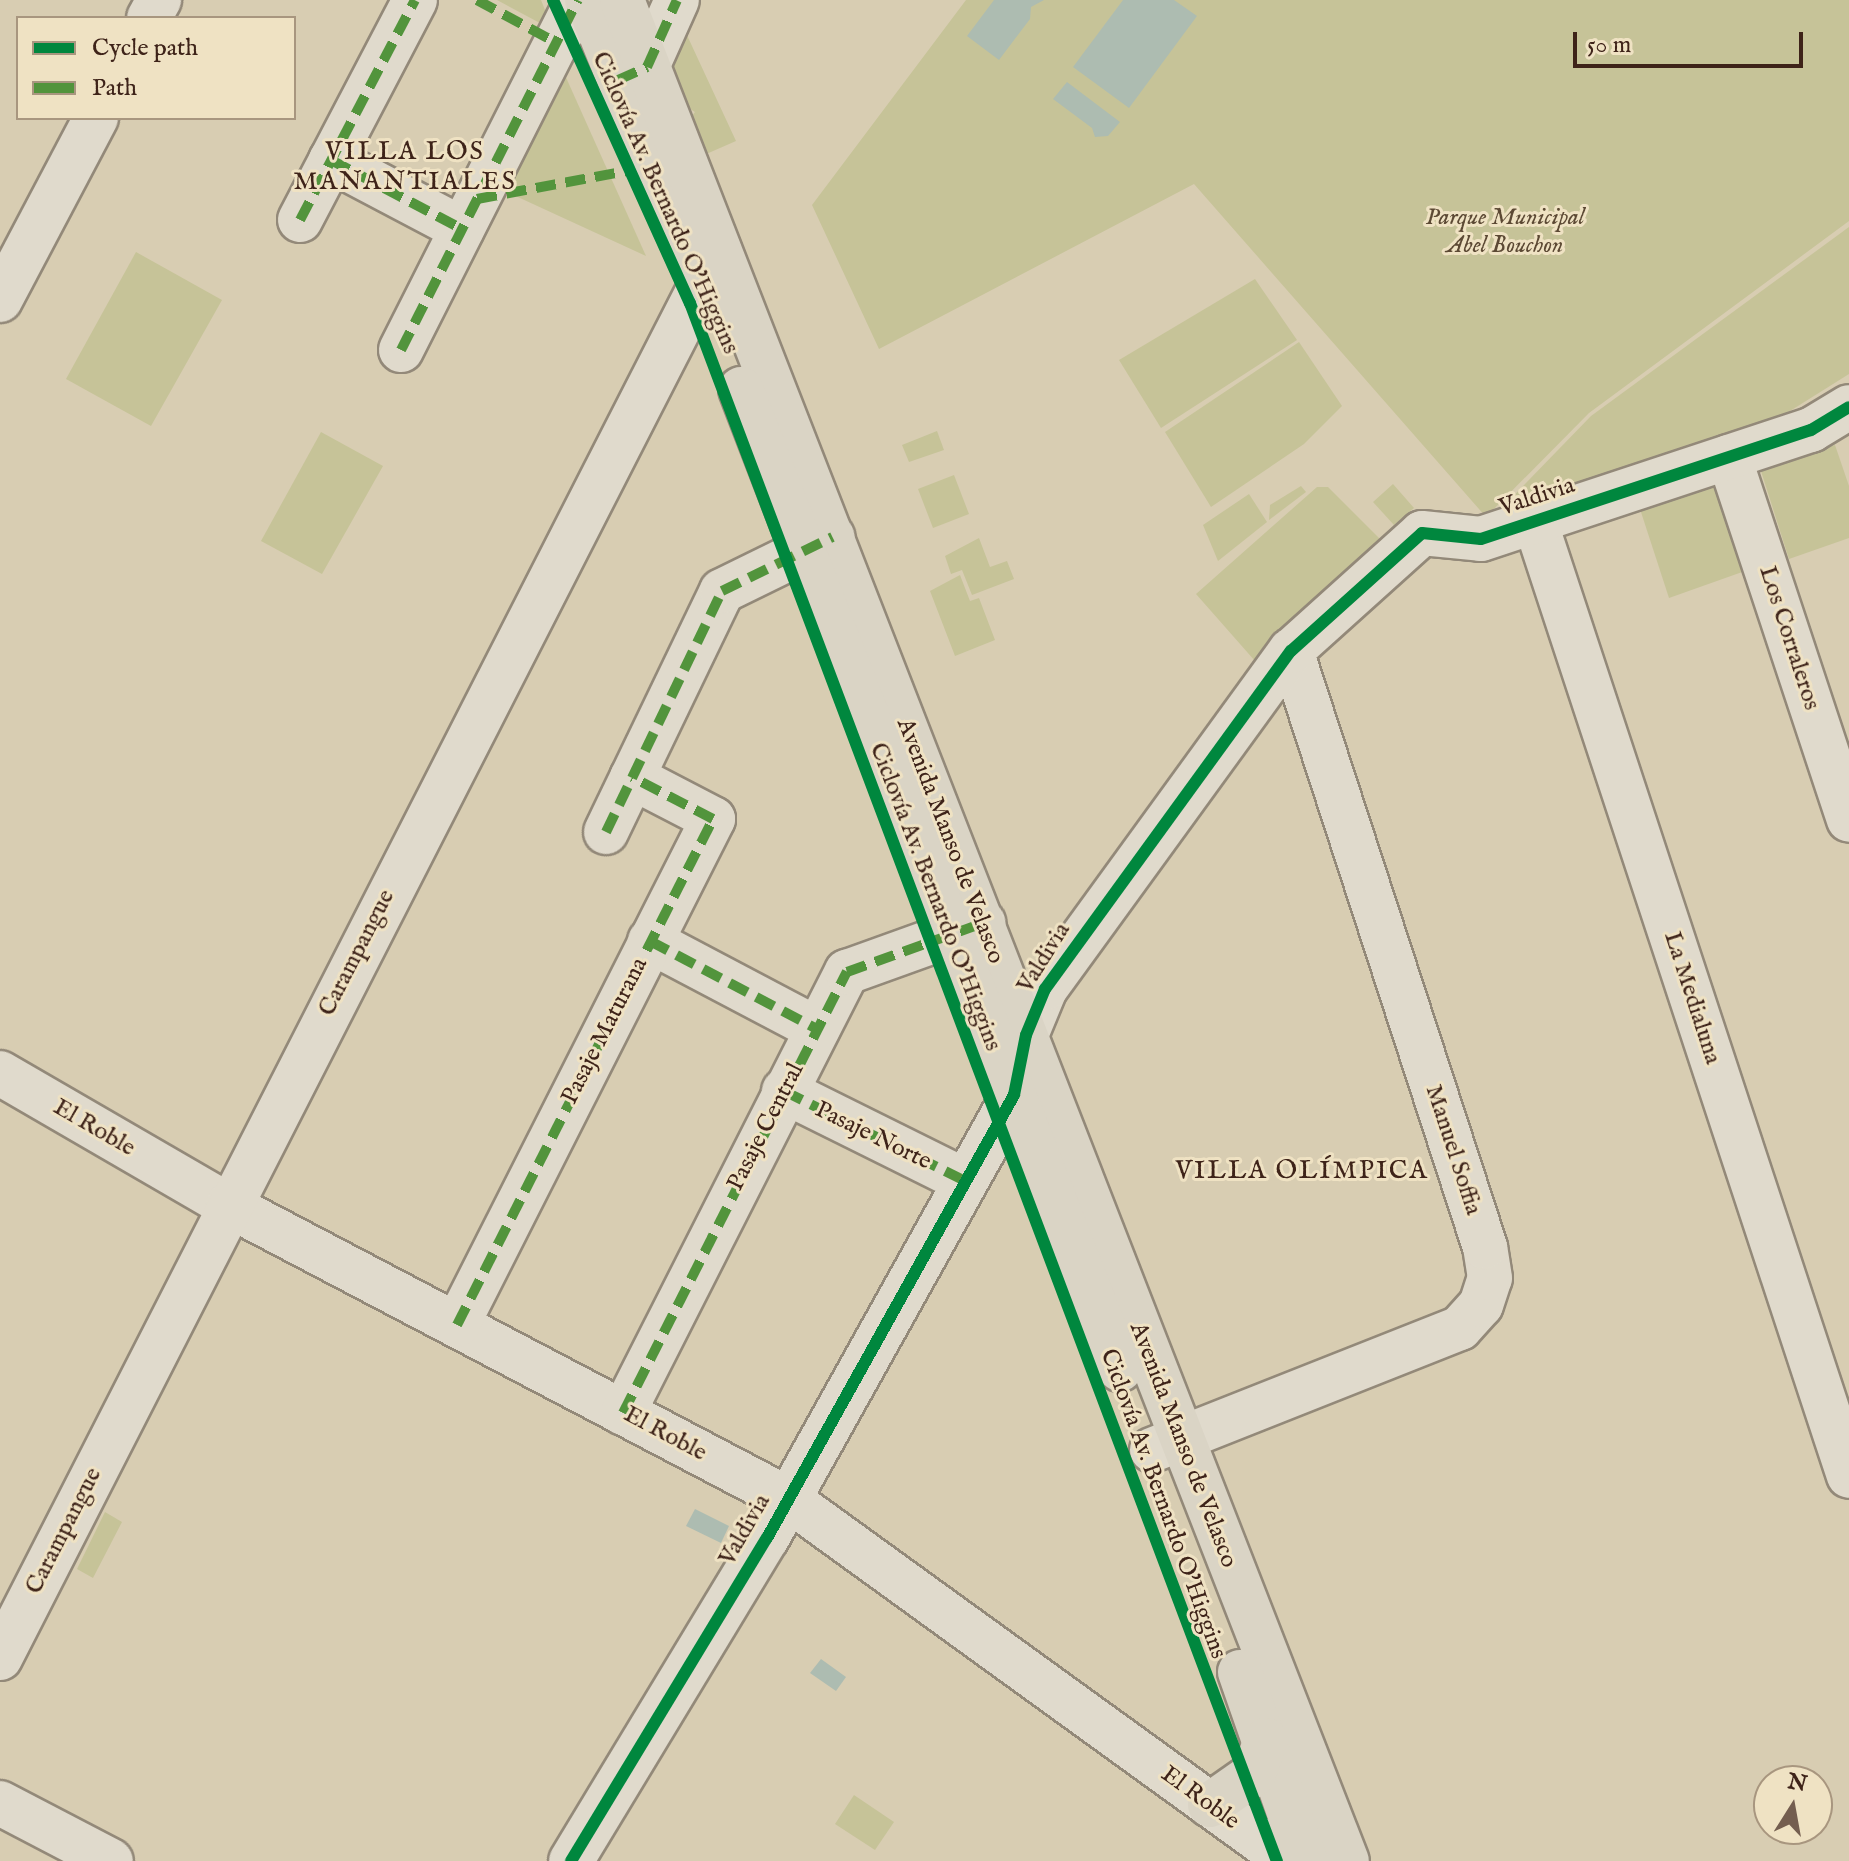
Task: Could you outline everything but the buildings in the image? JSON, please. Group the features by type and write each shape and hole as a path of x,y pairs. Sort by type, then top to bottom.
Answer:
{"main road":[{"name":"Avenida Manso de Velasco","path":"587,0 632,74 710,266 967,928 1014,1095 1347,1861"},
{"name":"Avenida Manso de Velasco","path":"622,0 632,74"},
{"name":"Avenida Manso de Velasco","path":"967,928 1026,1035 1306,1861"},
{"path":"1210,1805 1254,1774 1266,1740"}],"street":[{"path":"300,220 415,0"},
{"path":"401,350 578,0"},
{"path":"632,74 677,0"},
{"path":"0,300 95,120"},
{"path":"331,160 462,229"},
{"name":"Carampangue","path":"0,1658 228,1205 710,266"},
{"name":"Valdivia","path":"571,1861 788,1499 963,1180 1014,1095 1026,1035 1045,989 1291,651 1422,533 1481,539 1811,430 1849,407"},
{"name":"Los Corraleros","path":"1729,457 1849,820"},
{"name":"La Medialuna","path":"1535,521 1841,1423 1849,1476"},
{"path":"606,832 722,591 817,544"},
{"name":"Manuel Soffia","path":"1166,1445 1460,1328 1481,1305 1490,1278 1485,1247 1291,651"},
{"name":"Pasaje Maturana","path":"457,1325 713,819 632,777"},
{"name":"Pasaje Central","path":"623,1413 847,972 967,928"},
{"path":"650,941 817,1029"},
{"name":"El Roble","path":"0,1073 228,1205 788,1499 1288,1861"},
{"name":"Pasaje Norte","path":"784,1091 963,1180"},
{"path":"0,1803 111,1861"}],"green space":[{"path":"497,0 541,0 553,30"},
{"name":"Parque Municipal Abel Bouchon","path":"966,0 1849,0 1849,221 1589,413 1486,517 1194,184 879,349 812,205"},
{"path":"679,18 736,141 704,155 688,121 695,112 681,103 661,56"},
{"path":"564,73 646,256 505,191"},
{"path":"1849,227 1849,374 1782,416 1496,514 1591,416"},
{"path":"136,252 222,300 151,426 66,379"},
{"path":"1255,279 1297,340 1161,428 1119,360"},
{"path":"1299,342 1342,406 1304,444 1211,507 1165,432"},
{"path":"937,431 944,450 909,462 902,445"},
{"path":"321,432 383,466 322,574 261,541"},
{"path":"1835,445 1849,486 1849,538 1789,559 1761,471"},
{"path":"954,475 969,514 933,528 918,489"},
{"path":"1393,484 1414,508 1394,525 1373,502"},
{"path":"1717,484 1745,571 1669,598 1640,509"},
{"path":"1301,486 1306,492 1269,520 1270,505"},
{"path":"1317,487 1328,487 1381,540 1275,633 1255,661 1196,594"},
{"path":"1249,494 1267,522 1218,561 1203,525"},
{"path":"979,538 990,567 1007,561 1014,579 972,595 962,570 951,574 945,556"},
{"path":"960,575 970,601 979,598 995,640 955,656 930,591"},
{"path":"105,1512 122,1522 93,1578 77,1569"},
{"path":"854,1795 894,1822 875,1850 835,1824"}],"shaded area":[{"path":"994,0 1044,0 1031,7 1030,19 999,60 967,36"},
{"path":"1123,0 1174,0 1197,16 1129,108 1073,67"},
{"path":"1067,82 1120,122 1108,136 1095,137 1092,128 1053,99"},
{"path":"695,1509 729,1526 721,1543 686,1526"},
{"path":"821,1659 846,1677 836,1691 810,1673"}],"marked path":[{"path":"300,220 415,0"},
{"path":"477,0 557,43"},
{"path":"401,350 578,0"},
{"path":"618,80 647,67 677,0"},
{"path":"331,160 462,229"},
{"path":"477,199 627,171"},
{"path":"606,832 722,591 832,537"},
{"path":"457,1325 713,819 632,777"},
{"path":"623,1413 847,972 983,923"},
{"path":"650,941 817,1029"},
{"path":"784,1091 963,1180"}],"cycle path":[{"name":"Ciclovía Av. Bernardo O'Higgins","path":"553,0 690,303 1277,1861"},
{"path":"571,1861 767,1538 1014,1095 1026,1035 1045,989 1291,651 1422,533 1481,539 1811,430 1849,407"}],"district":[{"name":"VILLA LOS MANANTIALES","path":"405,167"},
{"name":"VILLA OLÍMPICA","path":"1302,1171"}]}
